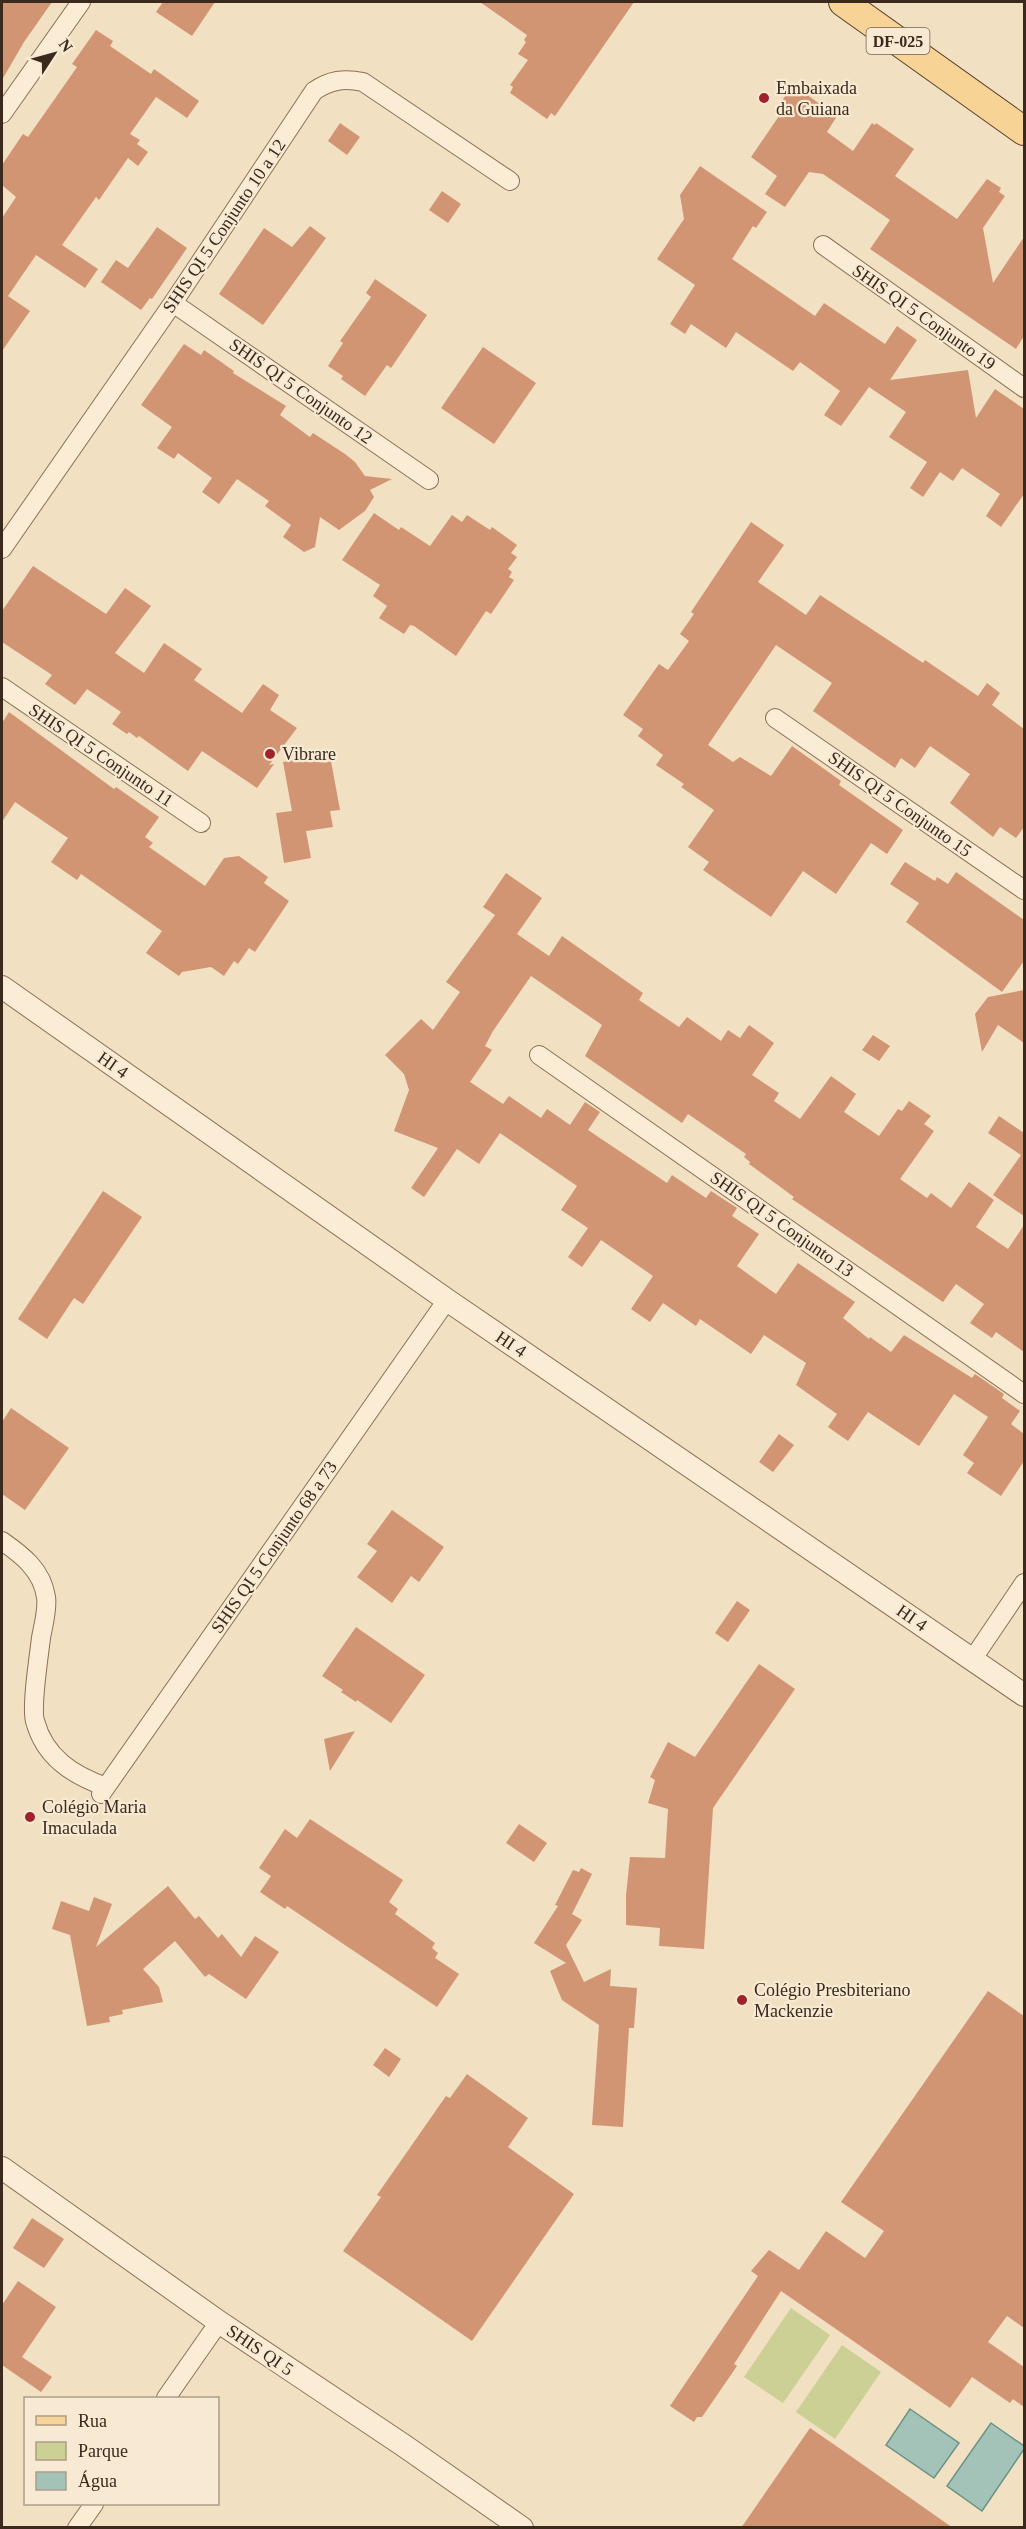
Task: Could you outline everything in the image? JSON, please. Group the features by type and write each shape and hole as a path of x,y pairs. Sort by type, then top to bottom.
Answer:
{"main road":[{"name":"DF-025","path":"843,2 1024,131"}],"street":[{"path":"2,114 81,2"},
{"name":"SHIS QI 5 Conjunto 10 a 12","path":"2,549 173,303 314,91 326,84 351,80 363,82 510,181"},
{"name":"SHIS QI 5 Conjunto 19","path":"823,245 1024,388"},
{"name":"SHIS QI 5 Conjunto 12","path":"173,303 429,480"},
{"name":"SHIS QI 5 Conjunto 11","path":"2,687 201,823"},
{"name":"SHIS QI 5 Conjunto 15","path":"775,718 1024,890"},
{"name":"HI 4","path":"2,987 447,1300 1024,1695"},
{"name":"SHIS QI 5 Conjunto 13","path":"539,1054 1024,1394"},
{"name":"SHIS QI 5 Conjunto 68 a 73","path":"2,1541 27,1559 40,1578 46,1598 38,1660 34,1720 49,1751 64,1767 104,1791 447,1300"},
{"path":"972,1660 1024,1583"},
{"name":"SHIS QI 5","path":"2,2168 219,2322 522,2528"},
{"path":"167,2397 219,2322"},
{"path":"77,2528 93,2505"}],"green space":[{"path":"791,2308 830,2335 783,2403 744,2377"},
{"path":"842,2345 881,2372 835,2439 796,2412"}],"water":[{"path":"910,2409 959,2443 934,2478 886,2445"},
{"path":"991,2423 1024,2446 1024,2449 982,2511 947,2486"}],"building":[{"path":"2,2 52,2 24,42 2,80"},
{"path":"163,2 215,2 192,36 156,12"},
{"path":"480,2 634,2 555,116 551,113 547,119 510,93 513,87 510,85 528,60 518,54 526,42 524,40 527,35"},
{"path":"96,30 113,41 110,46 151,74 154,69 199,101 187,118 156,97 130,134 140,140 137,144 148,152 138,166 128,158 99,200 96,197 62,245 98,269 85,288 36,255 8,296 30,311 2,351 2,218 16,197 2,185 2,165 23,134 28,137 77,67 72,64"},
{"path":"793,85 837,116 827,132 853,151 872,123 875,125 876,123 914,149 895,176 957,219 987,179 1001,188 999,192 1005,196 983,228 993,283 1024,237 1024,336 1016,349 870,249 890,220 823,174 809,172 785,207 765,194 777,176 751,157 779,116 774,112"},
{"path":"340,123 360,137 347,155 328,141"},
{"path":"700,166 767,212 756,228 753,226 732,259 815,316 824,303 885,344 897,326 917,340 890,380 968,370 976,418 995,389 1024,409 1024,494 1001,527 986,516 1000,494 962,468 953,481 940,472 923,497 910,488 927,462 889,437 906,412 869,387 841,426 824,415 840,391 800,362 793,371 736,332 726,348 691,324 685,334 670,324 695,285 657,259 684,219 680,195"},
{"path":"442,191 461,204 448,223 429,210"},
{"path":"310,226 326,238 263,325 219,294 264,228 292,247"},
{"path":"157,227 187,248 152,299 150,298 141,310 101,282 116,260 128,268"},
{"path":"375,279 427,315 391,368 387,365 365,396 341,379 343,376 328,366 343,343 340,341 371,297 366,293"},
{"path":"184,344 201,355 204,350 234,371 233,373 286,406 280,415 310,437 313,433 345,454 355,462 365,476 392,479 370,490 374,497 365,511 339,530 320,517 315,547 304,552 283,537 291,525 265,506 269,501 237,479 219,504 202,492 212,478 178,453 174,459 157,448 172,427 141,405"},
{"path":"483,347 536,383 494,444 441,408"},
{"path":"374,513 399,530 401,527 430,546 452,515 462,522 467,515 490,530 492,527 517,545 511,553 517,557 508,569 512,572 509,577 514,580 491,614 486,611 456,656 414,626 410,625 404,634 379,618 387,606 373,596 380,585 342,560"},
{"path":"751,522 784,545 758,582 806,615 820,595 923,663 925,660 978,696 987,683 1000,693 992,705 1024,729 1024,827 1016,838 1000,827 993,837 950,803 970,774 930,746 915,768 901,758 895,768 813,711 832,683 776,645 708,745 733,762 740,757 771,776 792,746 841,781 839,785 903,830 887,854 871,843 836,894 803,871 771,917 703,870 709,862 688,847 714,810 681,787 684,784 656,765 663,755 638,736 643,729 623,715 659,664 668,670 689,641 680,634 694,614 691,612"},
{"path":"33,566 106,614 125,588 151,606 115,653 144,673 164,643 202,669 194,680 242,713 263,684 279,695 270,710 297,728 269,765 274,764 257,788 202,751 188,771 139,736 137,738 129,732 127,734 112,724 121,712 87,689 75,705 45,684 52,675 2,642 2,611"},
{"path":"9,712 114,789 116,787 159,817 145,837 153,843 149,847 205,886 224,858 239,856 268,877 264,883 289,901 255,952 249,948 238,964 234,961 224,976 211,967 182,972 179,976 146,953 162,931 81,874 77,880 51,862 68,838 15,802 2,822 2,723"},
{"path":"323,755 324,763 331,761 340,810 330,811 333,827 306,831 311,858 284,863 276,813 292,811 283,762"},
{"path":"905,862 935,881 937,877 948,884 956,872 1024,920 1024,961 1002,992 906,922 919,903 890,884"},
{"path":"506,873 542,898 517,934 549,956 562,936 643,993 639,1000 679,1027 687,1017 721,1041 728,1030 740,1038 749,1025 774,1043 752,1075 779,1093 774,1101 800,1119 831,1076 856,1094 844,1112 879,1136 898,1109 902,1111 909,1101 931,1116 924,1124 934,1131 900,1179 927,1198 931,1193 951,1208 969,1182 994,1200 976,1227 1008,1249 1024,1225 1024,1352 996,1332 992,1338 970,1323 984,1304 956,1284 943,1302 792,1199 794,1197 749,1164 750,1162 744,1157 746,1154 688,1114 682,1123 585,1056 602,1025 531,976 493,1031 485,1046 492,1050 470,1082 503,1104 509,1096 541,1118 547,1109 570,1125 585,1102 600,1112 588,1130 667,1183 672,1175 706,1198 711,1191 737,1208 732,1216 759,1234 737,1266 776,1294 798,1263 855,1302 843,1318 869,1339 870,1337 891,1352 904,1335 972,1378 975,1374 1004,1394 1002,1398 1020,1411 1011,1424 1024,1434 1024,1461 1001,1496 967,1473 974,1463 963,1455 988,1417 954,1394 919,1446 868,1412 848,1441 828,1427 837,1414 796,1385 806,1363 764,1335 751,1354 700,1319 696,1326 663,1303 650,1322 631,1309 653,1276 601,1240 582,1267 568,1257 588,1228 561,1210 577,1186 500,1133 479,1164 457,1149 424,1197 411,1188 438,1148 394,1131 409,1090 404,1074 385,1055 421,1019 433,1030 460,992 446,982 495,915 483,907"},
{"path":"1024,990 1024,1043 998,1025 982,1052 975,1014 988,997"},
{"path":"873,1035 890,1046 879,1061 862,1050"},
{"path":"999,1116 1024,1133 1024,1216 993,1195 1021,1155 988,1133"},
{"path":"103,1191 142,1217 83,1304 74,1298 47,1339 18,1319"},
{"path":"11,1408 69,1448 25,1510 2,1494 2,1422"},
{"path":"779,1434 794,1445 773,1472 759,1462"},
{"path":"392,1510 444,1547 419,1582 411,1576 392,1603 357,1577 377,1551 367,1544"},
{"path":"737,1601 750,1610 728,1642 715,1633"},
{"path":"356,1627 425,1675 391,1723 341,1692 343,1690 322,1676"},
{"path":"759,1664 795,1689 713,1808 704,1949 659,1946 660,1928 626,1925 630,1857 665,1858 668,1809 648,1803 655,1780 650,1777 668,1742 695,1757"},
{"path":"355,1731 330,1771 324,1739"},
{"path":"310,1819 403,1880 389,1902 398,1909 395,1914 435,1943 432,1948 438,1953 435,1958 459,1974 437,2007 287,1906 285,1909 260,1892 271,1876 259,1868 285,1829 297,1838"},
{"path":"519,1824 547,1843 534,1862 506,1843"},
{"path":"581,1868 592,1874 572,1914 582,1920 566,1945 584,1982 611,1969 610,1986 637,1988 634,2028 629,2028 623,2127 592,2125 599,2025 562,2000 550,1971 566,1963 534,1943 558,1906 555,1905 573,1870 579,1872"},
{"path":"168,1886 195,1919 199,1916 218,1938 222,1934 241,1957 255,1936 279,1952 246,1999 209,1974 205,1977 175,1941 143,1969 159,1987 163,2002 122,2010 123,2014 109,2017 110,2022 87,2026 70,1935 52,1929 61,1901 89,1911 94,1897 112,1904 96,1947"},
{"path":"988,1991 1024,2016 1024,2328 1007,2316 988,2342 1024,2367 1024,2407 1013,2399 1010,2403 972,2377 950,2408 781,2291 734,2364 737,2366 702,2417 697,2417 694,2422 670,2406 758,2276 751,2271 769,2250 799,2270 826,2231 865,2258 884,2231 841,2202"},
{"path":"385,2048 401,2059 389,2077 373,2065"},
{"path":"467,2074 528,2118 508,2147 574,2194 472,2341 343,2251 381,2197 377,2195 446,2096 450,2098"},
{"path":"32,2218 64,2239 44,2268 13,2248"},
{"path":"18,2281 56,2307 22,2357 52,2377 41,2392 2,2365 2,2305"},
{"path":"810,2428 842,2450 953,2528 741,2528"}],"place":[{"name":"Embaixada da Guiana","path":"764,98"},
{"name":"Vibrare","path":"270,754"},
{"name":"Colégio Maria Imaculada","path":"30,1817"},
{"name":"Colégio Presbiteriano Mackenzie","path":"742,2000"}]}
